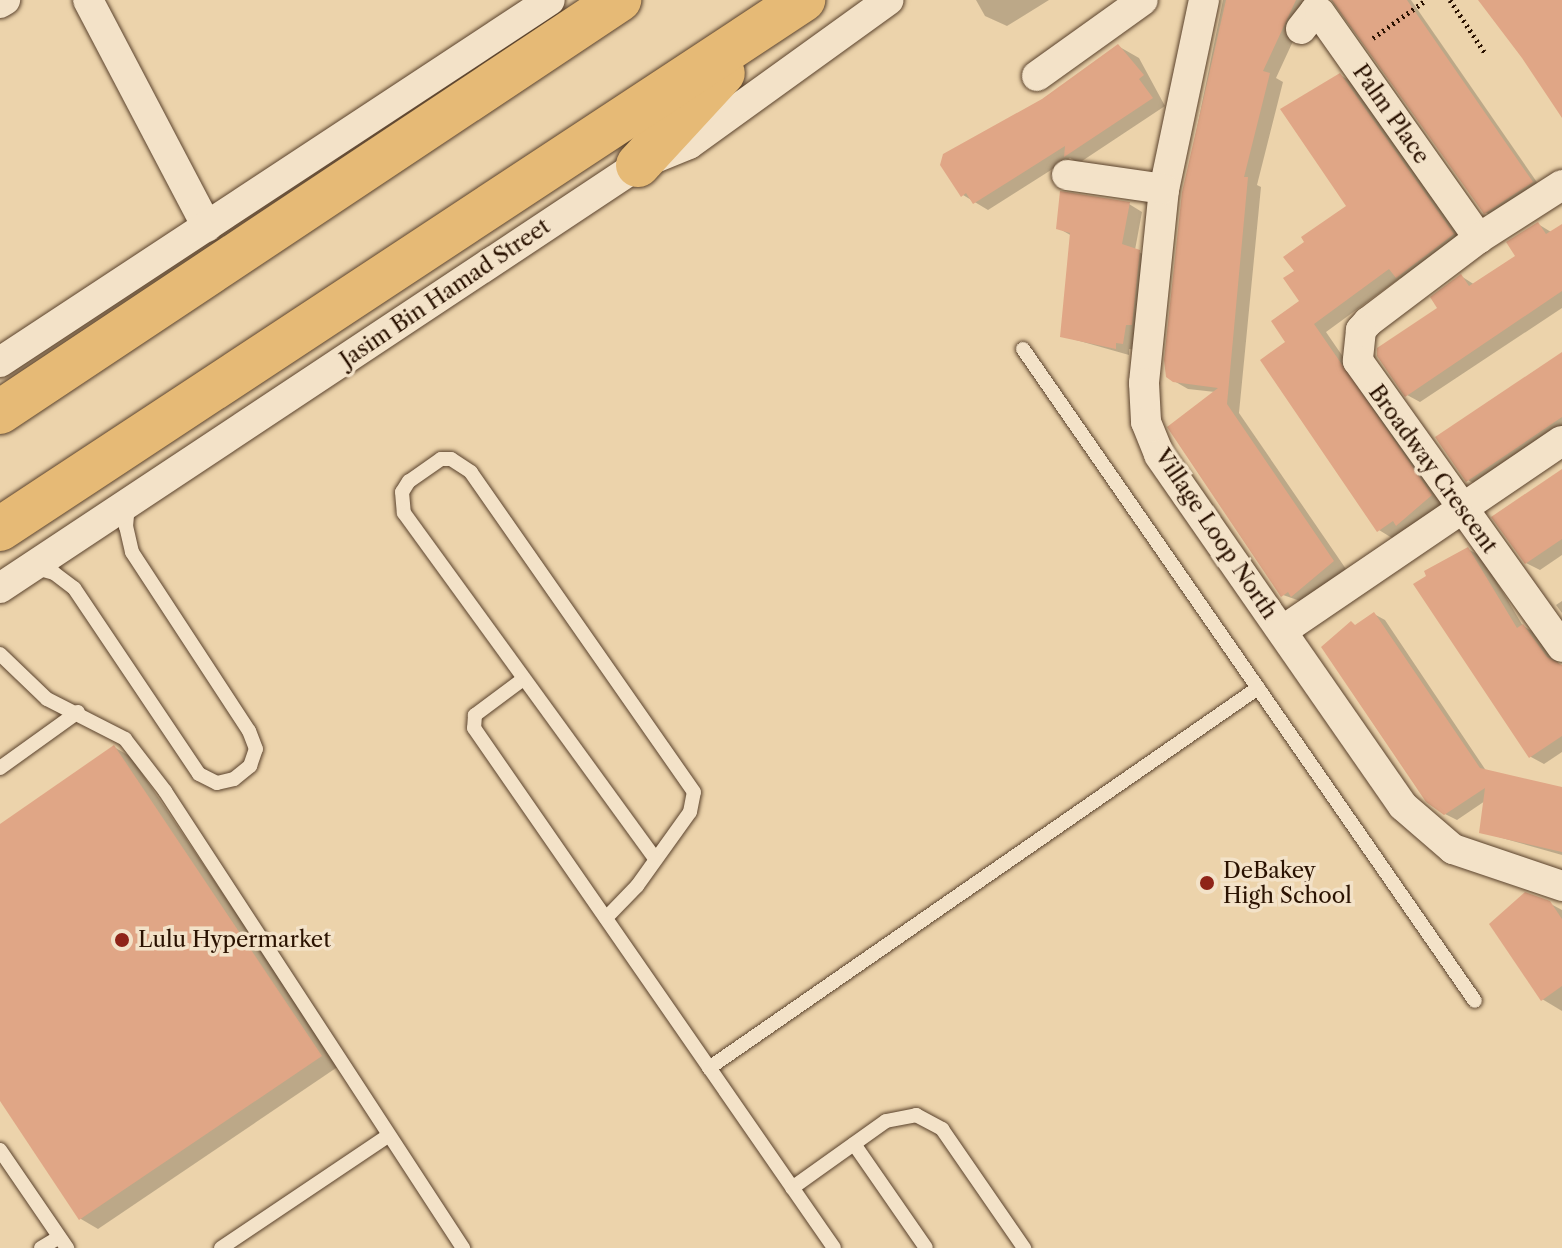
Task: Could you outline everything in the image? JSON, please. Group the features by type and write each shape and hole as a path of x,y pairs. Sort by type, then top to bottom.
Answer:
{"main road":[{"path":"0,412 619,0"},
{"path":"638,165 713,82 803,0"},
{"path":"0,529 803,0"}],"street":[{"path":"88,0 207,227"},
{"path":"0,362 550,0"},
{"name":"Jasim Bin Hamad Street","path":"0,588 638,165 689,144 889,0"},
{"path":"1037,76 1143,0"},
{"name":"Village Loop North","path":"1204,0 1164,189 1144,383 1146,422 1159,455 1403,806 1453,849 1561,887"},
{"name":"Palm Place","path":"1301,29 1318,11 1479,238"},
{"path":"1067,175 1164,189"},
{"name":"Broadway Crescent","path":"1562,185 1479,238 1368,322 1359,342 1358,361 1367,379 1464,508 1562,647"},
{"path":"1282,631 1562,441"}],"lane":[{"path":"1023,349 1475,1001"},
{"path":"606,918 655,859 694,806 691,786 471,472 451,459 441,459 409,481 402,492 404,513 522,680 655,859"},
{"path":"30,567 54,573 74,588 199,774 217,783 234,779 250,766 256,749 249,731 132,552 126,527 129,502"},
{"path":"0,654 5,672 47,699 78,712 125,739 165,791 463,1248"},
{"path":"522,680 475,715 474,728 834,1248"},
{"path":"709,1068 1258,688"},
{"path":"0,768 78,712"},
{"path":"792,1188 901,1115 930,1120 1024,1248"},
{"path":"221,1248 389,1135"},
{"path":"854,1144 926,1248"},
{"path":"0,1150 63,1242 41,1248"}],"path":[{"path":"1349,55 1426,0"},
{"path":"1450,0 1485,53"}],"building":[{"path":"1226,0 1296,0 1263,71 1270,73 1244,177 1248,177 1227,404 1334,561 1291,597 1288,592 1281,597 1167,427 1218,388 1173,382 1166,377 1164,360 1182,192"},
{"path":"1332,0 1407,0 1533,182 1484,214"},
{"path":"1478,0 1562,0 1562,118 1522,58"},
{"path":"1118,44 1144,75 1139,79 1153,98 1064,157 1065,146 973,204 966,193 961,197 940,165 943,154 1042,99"},
{"path":"1340,73 1454,234 1396,278 1389,269 1314,324 1432,495 1396,526 1393,521 1377,532 1260,360 1285,342 1271,321 1299,301 1283,278 1294,271 1283,257 1304,242 1301,237 1346,206 1280,109"},
{"path":"1060,191 1130,202 1122,244 1140,250 1132,325 1126,325 1123,344 1116,343 1116,349 1060,337 1070,233 1056,229"},
{"path":"1538,222 1546,234 1562,224 1562,291 1405,397 1377,356 1377,348 1437,308 1430,297 1461,274 1469,286 1515,256 1506,242"},
{"path":"1562,352 1562,417 1466,482 1435,437"},
{"path":"1562,469 1562,539 1525,564 1491,517"},
{"path":"1468,547 1517,628 1523,624 1547,657 1562,665 1562,736 1529,758 1413,584 1426,576 1424,571"},
{"path":"1374,612 1480,768 1562,787 1562,852 1479,833 1485,788 1444,815 1426,802 1321,647 1351,621 1355,625"},
{"name":"Lulu Hypermarket","path":"114,745 322,1056 79,1220 0,1101 0,824"},
{"path":"1525,892 1550,901 1562,919 1562,986 1541,1001 1489,924"}],"place":[{"name":"DeBakey High School","path":"1207,883"},
{"name":"Lulu Hypermarket","path":"122,940"}]}
